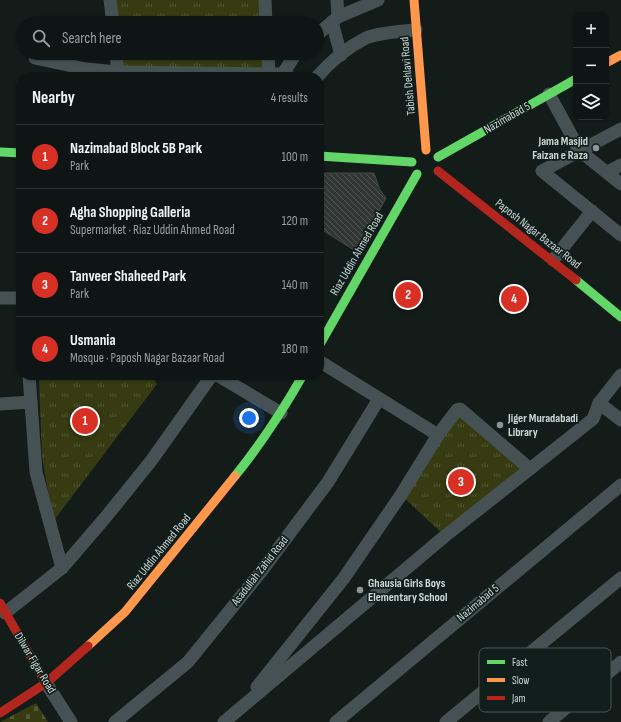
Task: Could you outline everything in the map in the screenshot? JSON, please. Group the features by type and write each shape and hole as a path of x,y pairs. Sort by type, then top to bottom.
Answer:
{"main road":[{"name":"Tabish Dehlavi Road","path":"414,0 426,150"},
{"path":"609,61 621,55"},
{"name":"Nazimabad 5","path":"438,157 573,81"},
{"path":"426,150 438,157 440,161 428,175 412,166 412,162 417,153 426,150"},
{"path":"0,151 16,153"},
{"path":"324,156 412,162"},
{"name":"Paposh Nagar Bazaar Road","path":"428,175 553,260 621,317"},
{"name":"Riaz Uddin Ahmed Road","path":"324,338 428,175"},
{"name":"Riaz Uddin Ahmed Road","path":"0,713 46,683 125,612 246,462 281,413 300,380"},
{"name":"Dilwar Figar Road","path":"3,608 46,683"}],"street":[{"path":"110,0 112,16"},
{"path":"265,0 266,16"},
{"path":"337,0 335,19 341,55"},
{"path":"324,29 335,19 378,0"},
{"path":"322,72 341,55 367,38 397,31 416,30"},
{"path":"44,60 102,72"},
{"path":"117,60 118,72"},
{"path":"272,60 279,72"},
{"path":"284,72 291,60"},
{"path":"548,94 580,151 621,184"},
{"path":"621,129 542,171 621,235"},
{"path":"607,172 621,165"},
{"path":"553,260 592,212"},
{"path":"0,298 16,298"},
{"path":"324,364 438,436"},
{"path":"224,722 445,536 593,419 599,403 621,375"},
{"path":"29,380 36,472 62,568"},
{"path":"3,608 62,568 106,518 151,461 208,380"},
{"path":"225,380 281,413"},
{"name":"Asadullah Zahid Road","path":"115,722 188,662 260,573 328,482 379,399"},
{"path":"0,404 31,402"},
{"path":"599,403 621,420"},
{"path":"241,707 344,578 402,495 438,436 456,410 460,409 530,469"},
{"name":"Nazimabad 5","path":"336,722 621,485"},
{"path":"536,648 621,578"},
{"path":"611,671 621,662"},
{"name":"Dilwar Figar Road","path":"46,683 71,722"},
{"path":"446,722 479,695"},
{"path":"556,720 565,712"}],"green space":[{"path":"110,0 265,0 266,16 112,16"},
{"path":"116,60 268,60 269,72 117,72"},
{"path":"154,380 157,384 55,519 42,457 39,381"},
{"path":"460,409 530,469 445,536 401,495"},
{"path":"36,703 48,722 0,722"}],"building":[{"path":"324,173 374,173 380,190 386,198 357,252 324,231"}],"traffic: fast":[{"path":"438,157 573,81"},
{"path":"1,152 16,153"},
{"path":"324,156 412,162"},
{"path":"324,337 417,174"},
{"path":"576,280 621,317"},
{"path":"235,476 271,427 300,380"}],"traffic: slow":[{"path":"414,0 426,150"},
{"path":"609,61 621,55"},
{"path":"88,646 125,612 235,476"}],"traffic: jam":[{"path":"438,171 576,280"},
{"path":"0,603 46,683"},
{"path":"0,713 46,683 88,646"}],"place":[{"name":"Jama Masjid Faizan e Raza","path":"596,148"},
{"name":"Agha Shopping Galleria","path":"408,295"},
{"name":"Usmania","path":"514,299"},
{"name":"Nazimabad Block 5B Park","path":"85,421"},
{"name":"Jiger Muradabadi Library","path":"500,425"},
{"name":"Tanveer Shaheed Park","path":"461,482"},
{"name":"Ghausia Girls Boys Elementary School","path":"360,590"}]}
